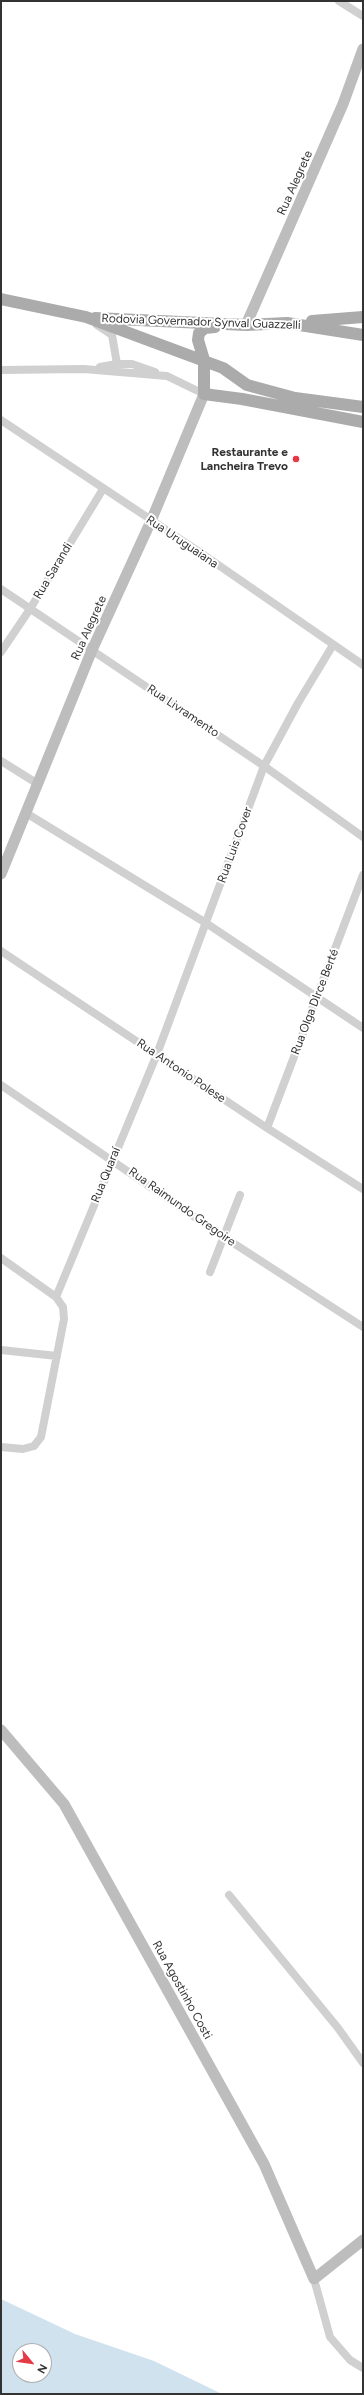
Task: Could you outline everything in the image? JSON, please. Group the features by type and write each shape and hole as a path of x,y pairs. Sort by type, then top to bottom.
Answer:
{"main road":[{"name":"Rodovia Governador Synval Guazzelli","path":"1,300 86,317 246,325 287,323 363,335"},
{"name":"Rodovia Governador Synval Guazzelli","path":"86,317 163,347 204,360 223,368 246,385 294,398 363,407"},
{"path":"287,323 363,317"},
{"path":"246,325 205,328 199,333 198,340 204,360 204,394 242,399 363,422"}],"street":[{"path":"339,1 363,16"},
{"name":"Rua Alegrete","path":"246,325 344,104 363,49"},
{"path":"86,317 112,335 117,364"},
{"path":"84,369 117,364 132,364 167,376 204,394"},
{"path":"1,370 84,369 167,376"},
{"name":"Rua Alegrete","path":"1,874 92,650 152,521 204,394"},
{"name":"Rua Uruguaiana","path":"1,420 363,665"},
{"name":"Rua Sarandi","path":"1,652 30,609 103,489"},
{"name":"Rua Livramento","path":"1,589 264,766 363,837"},
{"name":"Rua Luis Cover","path":"157,1054 264,766 298,703 334,645"},
{"path":"1,760 38,784"},
{"path":"26,813 206,923 363,1028"},
{"name":"Rua Olga DIrce Berté","path":"267,1128 363,875"},
{"name":"Rua Antonio Polese","path":"1,950 267,1128 363,1189"},
{"name":"Rua Quaraí","path":"56,1296 157,1054"},
{"name":"Rua Raimundo Gregoire","path":"1,1085 224,1236 363,1327"},
{"path":"210,1272 240,1195"},
{"path":"1,1258 56,1296 63,1307 64,1319 41,1437 34,1446 23,1449 1,1447"},
{"path":"1,1350 57,1356"},
{"name":"Rua Agostinho Costi","path":"1,1730 64,1804 264,2164 314,2278"},
{"path":"228,1895 338,2028 363,2063"},
{"path":"363,2240 314,2278 330,2337 350,2360 363,2368"}],"water":[{"path":"1,2299 75,2334 154,2361 222,2394 1,2394"}],"place":[{"name":"Restaurante e Lancheira Trevo","path":"296,459"}]}
